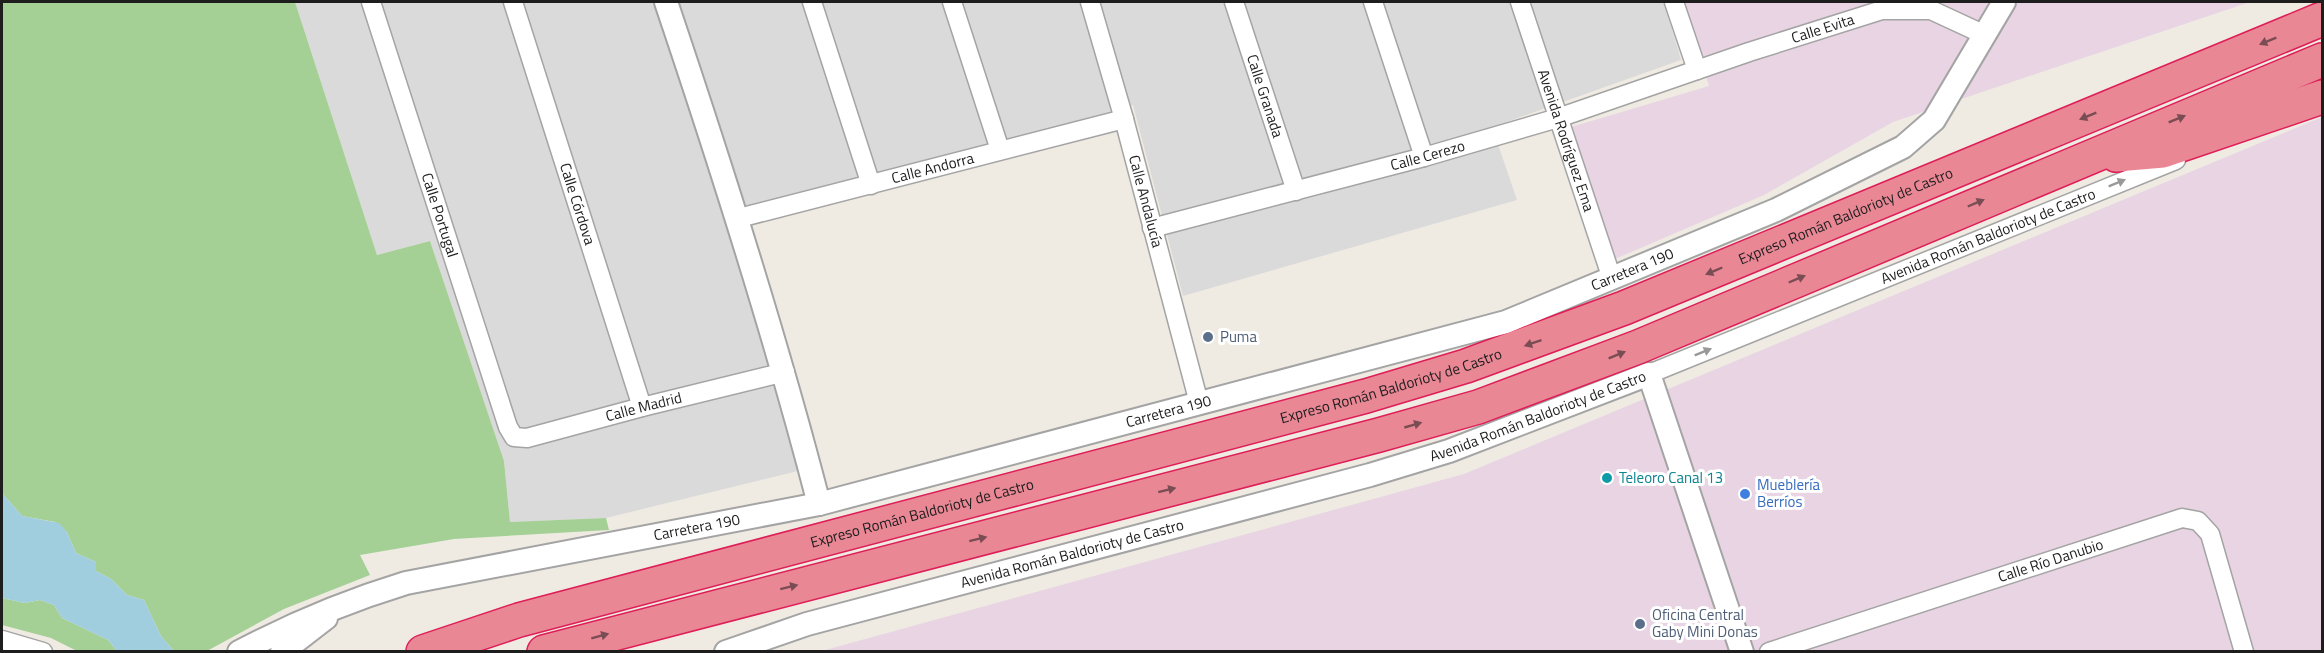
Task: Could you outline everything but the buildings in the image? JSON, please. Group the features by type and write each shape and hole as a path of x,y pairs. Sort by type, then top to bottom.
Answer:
{"highway":[{"name":"Expreso Román Baldorioty de Castro","path":"423,651 519,620 1354,400 1466,366 1624,308 2322,19"},
{"path":"544,651 1368,438 1478,407 1638,346 2322,60"},
{"path":"2084,158 2163,151 2322,97"}],"street":[{"name":"Calle Portugal","path":"371,2 508,427"},
{"name":"Calle Córdova","path":"513,2 642,407"},
{"path":"666,2 739,218 785,372 819,504"},
{"path":"812,2 871,184"},
{"path":"952,2 1000,150"},
{"name":"Calle Andalucía","path":"1090,2 1124,119 1199,403"},
{"name":"Calle Granada","path":"1234,2 1296,191"},
{"path":"1373,2 1424,157"},
{"name":"Avenida Rodríguez Ema","path":"1520,2 1612,279"},
{"path":"1674,2 1697,70"},
{"name":"Carretera 190","path":"239,651 298,621 351,600 406,583 819,504 1506,322 1776,210 1904,147 1934,120 2004,2"},
{"name":"Calle Evita","path":"1697,70 1882,10 1931,10 1984,35"},
{"name":"Calle Cerezo","path":"1152,228 1424,157 1558,118 1697,70"},
{"name":"Avenida Román Baldorioty de Castro","path":"726,651 807,624 1370,476 1449,451 1649,374 2146,171 2311,110 2322,102"},
{"name":"Calle Andorra","path":"739,218 1124,119"},
{"name":"Calle Madrid","path":"508,427 514,437 527,438 785,372"},
{"path":"1649,374 1742,651"},
{"name":"Calle Río Danubio","path":"1769,651 2181,518 2198,521 2210,534 2244,651"},
{"path":"282,651 351,600"},
{"path":"2,640 43,651"}],"shaded area":[{"path":"295,2 1664,2 1681,60 1492,127 1517,200 1183,296 1133,105 747,213 814,434 810,468 606,518 510,522 504,461 430,241 377,255"},
{"path":"1684,2 2250,2 1893,122 1764,195 1615,259 1568,128 1709,86"},
{"path":"2322,117 2322,651 818,652 1464,474"}],"green space":[{"path":"2,2 295,2 377,255 430,241 504,461 510,522 606,518 609,530 454,539 360,555 370,575 284,609 207,651 174,651 161,636 144,600 127,595 111,579 96,571 96,562 76,553 67,532 55,522 22,516 2,493"},
{"path":"2,598 25,603 40,600 54,605 62,618 108,640 117,651 77,651 51,638 2,625"}],"water":[{"path":"2,493 22,516 59,523 67,532 76,553 96,562 96,571 111,579 127,595 144,600 161,636 174,651 117,651 108,640 62,618 54,605 40,600 25,603 2,598"}],"place":[{"name":"Puma","path":"1208,337"},
{"name":"Teleoro Canal 13","path":"1607,478"},
{"name":"Mueblería Berríos","path":"1745,494"},
{"name":"Oficina Central Gaby Mini Donas","path":"1640,624"}]}
